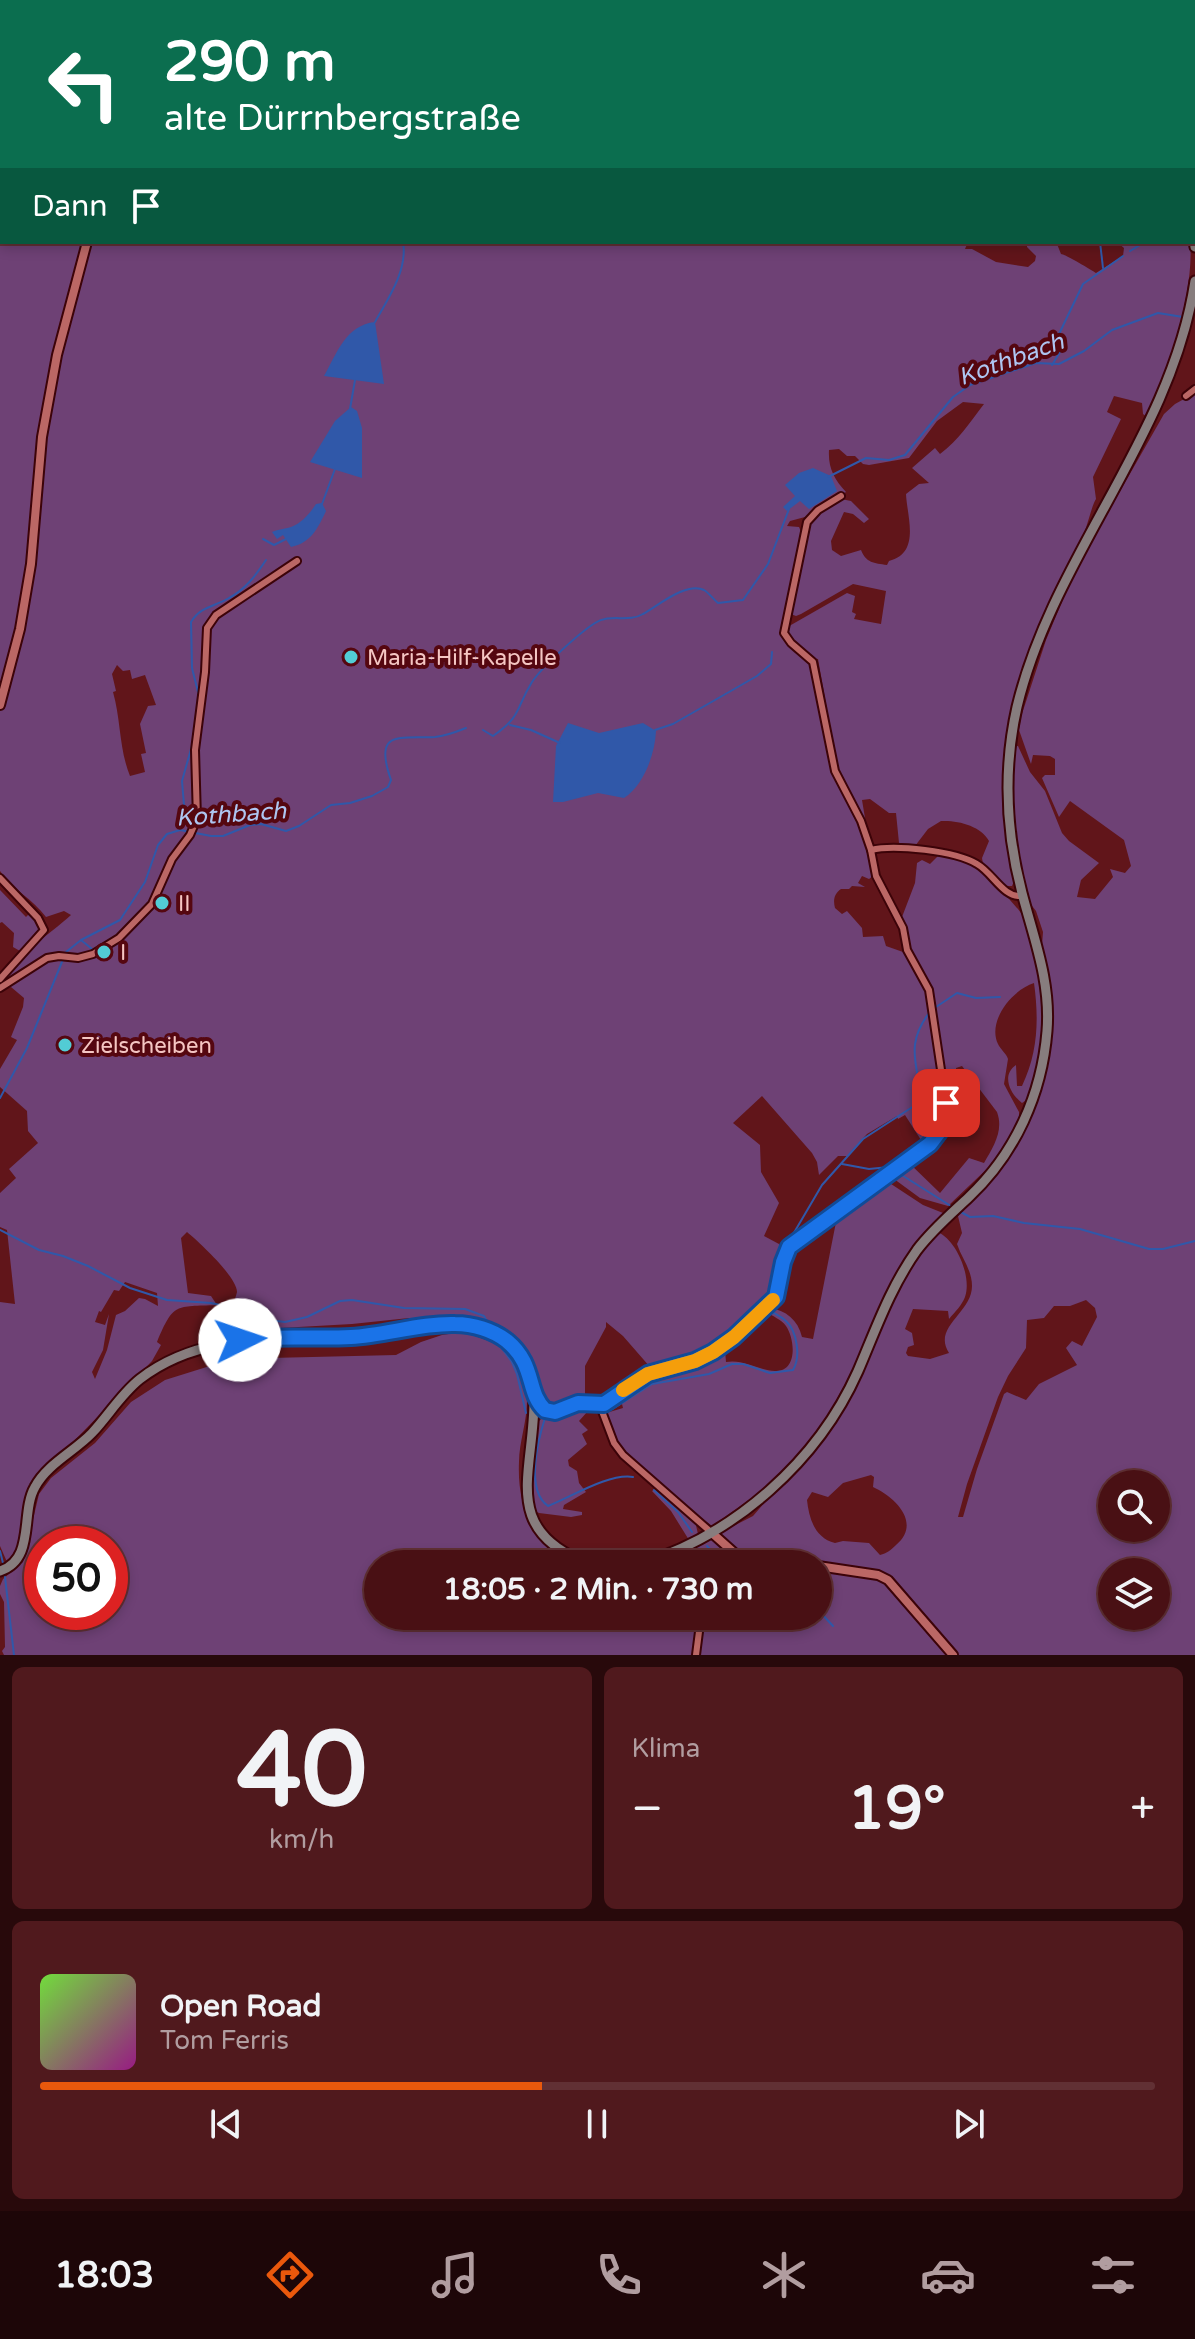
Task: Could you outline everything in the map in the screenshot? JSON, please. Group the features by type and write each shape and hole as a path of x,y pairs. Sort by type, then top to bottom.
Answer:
{"main road":[{"path":"676,1550 712,1533 771,1489 817,1438 845,1396 897,1280 947,1216 990,1174 1020,1128 1038,1083 1047,1026 1045,979 1011,844 1008,795 1011,747 1018,707 1033,658 1056,602 1155,411 1182,336 1195,281"},
{"path":"0,1571 13,1564 22,1549 29,1504 36,1485 45,1473 89,1437 129,1389 153,1370 192,1352 242,1340 352,1337 442,1324 471,1326 494,1333 515,1348 528,1368 534,1393 525,1481 532,1516 544,1535 560,1550"}],"street":[{"path":"0,705 20,629 29,577 42,437 54,369 86,244"},
{"path":"1186,396 1195,389"},
{"path":"532,1421 538,1412 555,1412 578,1403 601,1408 648,1374 695,1361 730,1340 776,1297 784,1256 793,1244 930,1144 940,1133 945,1119 946,1103 931,997 907,950 903,928 881,889 861,821 835,771 813,662 784,633 807,522 818,510 841,496"},
{"path":"0,988 40,961 63,956 83,958 96,953 119,938 149,908 172,859 195,825 198,810 195,750 205,672 207,625 216,615 297,561"},
{"path":"871,850 889,847 958,855 976,863 1011,895 1022,896"},
{"path":"0,878 38,918 44,930 0,979"},
{"path":"534,1393 545,1410"},
{"path":"601,1408 614,1443 623,1455 728,1550"},
{"path":"832,1568 878,1575 888,1580 953,1655"},
{"path":"696,1655 699,1630"}],"shaded area":[{"path":"0,244 967,244 965,249 972,249 996,262 1028,267 1036,256 1027,244 1057,244 1061,254 1096,273 1123,256 1124,248 1119,244 1190,244 1184,306 1163,378 1147,417 1143,414 1142,403 1114,396 1107,412 1121,419 1093,477 1096,499 1082,539 1046,612 1018,685 1007,733 1004,770 1012,886 1006,886 983,864 982,858 989,841 981,831 968,825 941,821 928,829 915,846 899,843 896,813 889,813 870,799 862,800 868,836 838,772 818,659 806,658 811,664 835,779 865,839 873,876 869,879 862,876 858,883 865,887 841,889 835,897 835,908 842,914 847,911 862,928 863,937 883,936 886,946 903,952 909,948 902,917 915,883 917,863 922,860 930,864 938,856 973,866 1001,890 1025,920 1041,981 1041,1041 1034,1080 1028,1099 1022,1103 1011,1090 1008,1079 1016,1065 1017,1086 1022,1086 1031,1061 1037,1023 1034,983 1010,999 999,1016 995,1035 1008,1059 1004,1084 1019,1112 1019,1121 992,1164 948,1206 920,1198 890,1176 907,1161 940,1193 969,1158 984,1163 996,1139 999,1119 962,1066 956,1068 955,1077 943,1097 939,1128 928,1140 921,1140 905,1115 898,1119 897,1116 867,1134 847,1156 838,1156 819,1175 812,1153 762,1096 733,1123 760,1145 761,1172 779,1203 764,1236 779,1244 779,1273 773,1296 721,1343 726,1362 775,1371 788,1366 793,1346 789,1332 784,1324 766,1311 769,1308 786,1314 798,1326 802,1337 813,1339 837,1217 863,1194 885,1180 923,1205 943,1213 902,1263 891,1282 853,1369 825,1421 792,1463 763,1490 712,1526 668,1493 619,1447 606,1413 623,1408 621,1400 635,1387 666,1374 666,1364 650,1367 606,1322 585,1366 585,1401 552,1407 542,1396 522,1351 494,1327 474,1319 409,1318 243,1330 240,1318 221,1302 232,1305 235,1299 237,1292 231,1278 187,1232 181,1238 188,1293 211,1296 217,1305 184,1307 172,1313 157,1342 161,1345 152,1361 31,1485 18,1545 7,1562 0,1546 0,1302 15,1304 7,1230 0,1227 0,1193 16,1178 9,1169 38,1143 28,1131 27,1111 0,1087 0,1069 17,1040 11,1037 24,998 11,987 0,990 9,970 18,960 71,915 64,911 46,917 0,871","holes":["963,402 984,404 947,449 940,454 935,448 912,468 929,483 919,484 906,494 910,533 909,542 899,557 887,565 868,560 861,550 841,556 832,550 831,541 844,512 853,514 864,523 869,519 851,501 841,499 822,509 811,521 791,614 801,614 853,584 886,591 881,624 854,619 855,596 847,593 784,629 802,534 799,527 787,526 790,521 805,517 846,492 833,473 829,450 839,449 847,456 855,456 863,464 869,465 909,458 937,421","117,665 123,671 130,670 132,679 145,675 156,705 148,706 140,724 146,753 141,754 145,772 130,776 113,692 116,691 112,674","125,1282 157,1293 158,1306 139,1298 116,1315 95,1379 92,1372 103,1350 109,1314 105,1325 95,1322 114,1290 119,1291"]},
{"path":"1195,393 1195,1655 698,1655 702,1630 832,1630 832,1550 686,1550 753,1516 833,1423 855,1387 892,1299 918,1255 938,1232 951,1243 961,1260 965,1270 965,1297 949,1319 948,1311 913,1309 905,1329 912,1333 914,1345 908,1347 906,1353 908,1356 930,1359 949,1353 945,1335 966,1304 972,1286 969,1270 957,1244 962,1233 958,1216 1006,1161 1023,1134 1048,1065 1052,1036 1052,996 1042,945 1043,932 1036,911 1029,902 1015,847 1011,792 1014,746 1018,746 1030,772 1045,791 1062,833 1099,863 1081,880 1077,897 1095,899 1113,877 1110,869 1125,873 1131,866 1124,840 1070,801 1059,817 1042,778 1055,775 1055,759 1033,755 1031,764 1019,730 1046,640 1069,585 1164,414","holes":["1086,1300 1095,1308 1097,1317 1082,1346 1072,1341 1066,1348 1077,1365 1039,1384 1026,1400 1007,1392 1004,1394 963,1517 958,1517 998,1397 1026,1348 1027,1320 1044,1318 1054,1306 1070,1306","871,1475 874,1477 873,1487 890,1497 906,1520 903,1537 888,1552 880,1555 869,1543 835,1543 822,1537 814,1527 807,1500 812,1492 828,1497 843,1483"]},
{"path":"0,890 26,917 30,913 40,927 20,951 13,947 14,933 0,923"},
{"path":"462,1332 502,1348 520,1365 525,1378 527,1401 519,1462 521,1495 530,1522 554,1550 364,1550 364,1630 696,1630 693,1655 4,1655 4,1602 0,1586 24,1558 24,1630 128,1630 128,1526 31,1526 39,1494 51,1478 95,1443 131,1402 165,1380 213,1365 270,1358 396,1355 421,1342"},
{"path":"588,1411 579,1421 588,1430 582,1434 587,1444 568,1460 569,1466 577,1471 579,1483 586,1492 564,1505 563,1509 582,1512 582,1515 571,1517 539,1513 535,1511 530,1485 538,1422 543,1417"},
{"path":"655,1489 695,1521 698,1534 689,1540 671,1511 652,1491"}],"water":[{"path":"375,322 384,384 324,376 350,334 365,324"},
{"path":"351,407 357,411 362,428 362,478 310,462 335,421"},
{"path":"813,468 831,476 837,491 809,509 800,501 787,511 783,507 795,496 785,485 799,473"},
{"path":"322,503 326,511 317,529 304,542 291,547 283,535 277,539 272,532 295,525 316,504"},
{"path":"568,723 599,733 643,723 656,731 647,768 637,785 624,798 598,793 553,802 556,746"}],"waterway":[{"path":"375,322 400,274 403,244"},
{"path":"1100,244 1103,268"},
{"path":"1130,251 1142,244"},
{"path":"1052,365 1060,352 1059,334 1083,284 1123,256"},
{"name":"Kothbach","path":"828,477 866,458 889,460 905,455 953,397 970,385 1036,363 1059,364 1084,351 1112,330 1158,313 1183,317"},
{"path":"350,409 355,380"},
{"path":"322,504 335,469"},
{"name":"Kothbach","path":"483,730 493,736 509,722 537,676 552,659 601,620 637,617 689,589 704,590 718,603 743,600 768,564 789,509"},
{"path":"263,539 274,545 286,539"},
{"path":"199,696 192,668 191,622 203,610 241,590 266,560"},
{"name":"Kothbach","path":"655,730 673,724 757,676 771,664 772,652"},
{"name":"Kothbach","path":"510,725 531,730 560,743"},
{"name":"Kothbach","path":"0,1098 27,1048 66,952 81,940 120,920 145,882 158,845 167,834 180,830 223,836 261,824 286,831 331,805 350,803 388,787 391,780 385,752 393,740 439,736 466,728"},
{"path":"180,829 184,805 182,781 193,742"},
{"path":"81,940 92,949"},
{"path":"936,1007 957,993 976,998 1000,997"},
{"path":"785,1248 822,1185 863,1139 914,1106 918,1094 916,1040 929,1013"},
{"path":"842,1164 869,1169 889,1167 954,1208"},
{"path":"959,1211 970,1217 993,1216 1080,1229 1149,1249 1195,1241"},
{"path":"0,1230 39,1250 88,1266 130,1288 167,1300 230,1307 249,1318 285,1322 307,1317 340,1301 352,1300 404,1308 465,1309 484,1316 490,1327"},
{"path":"604,1410 611,1410 652,1384 709,1374 732,1364 743,1364 770,1373 793,1370 797,1351 793,1331 786,1321 770,1310 782,1293"},
{"path":"496,1340 517,1374 526,1413"},
{"path":"589,1407 545,1418 535,1464 541,1499 548,1506 602,1482 633,1477"},
{"path":"654,1490 678,1512 692,1532"},
{"path":"707,1546 711,1550"},
{"path":"0,1551 3,1563"},
{"path":"5,1577 14,1655"}],"slow traffic":[{"path":"623,1390 662,1368 695,1361 713,1352 734,1337 773,1300"}],"place":[{"name":"Maria-Hilf-Kapelle","path":"351,657"},
{"name":"II","path":"162,903"},
{"name":"I","path":"104,952"},
{"name":"Zielscheiben","path":"65,1045"}],"route":[{"path":"240,1340 352,1337 442,1324 471,1326 494,1333 515,1348 524,1359 534,1393 545,1410 555,1412 578,1403 600,1406 648,1374 695,1361 734,1337 776,1297 789,1247 930,1144 943,1127 946,1103"}]}
